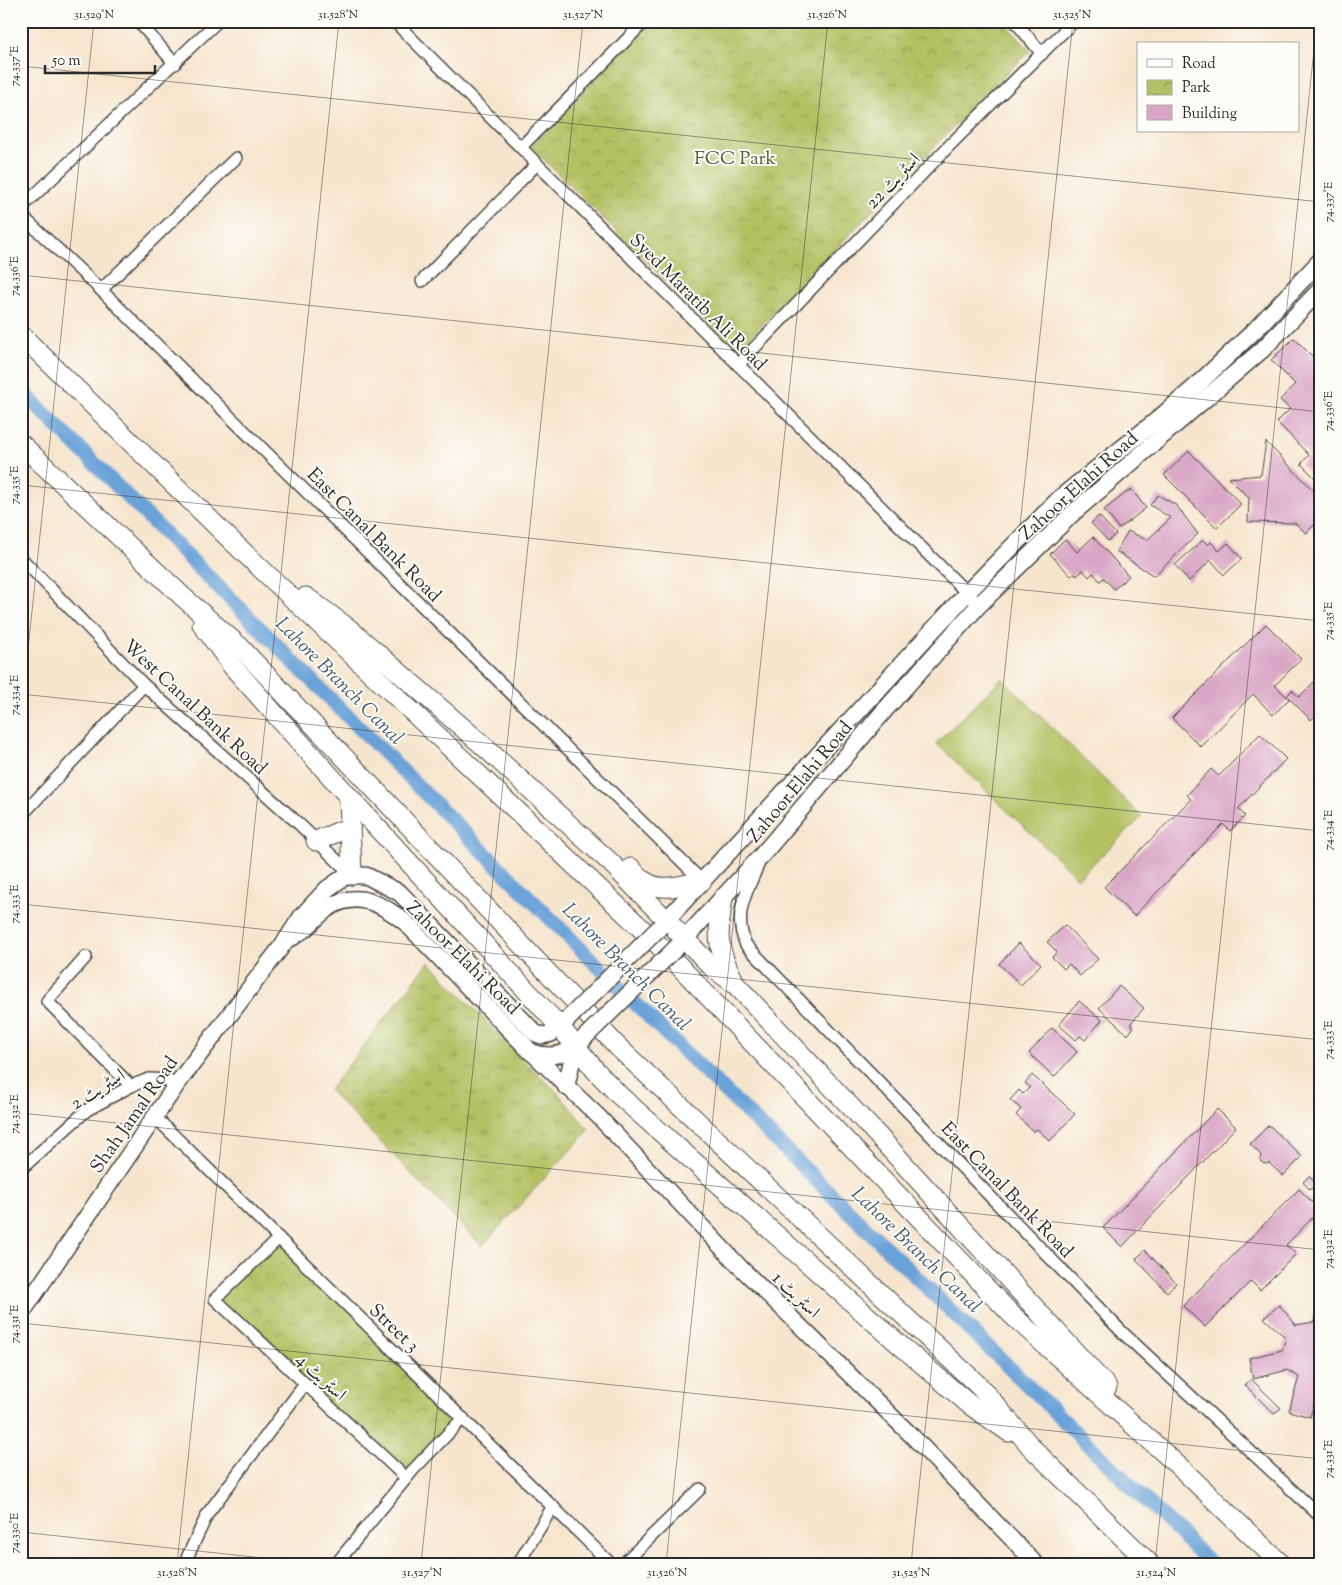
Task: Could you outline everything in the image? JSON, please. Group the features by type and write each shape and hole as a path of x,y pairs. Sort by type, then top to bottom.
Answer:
{"highway":[{"path":"21,335 237,546 664,950 1012,1315 1184,1471 1281,1564"},
{"path":"21,444 183,597 240,647 619,1048 980,1387 1032,1448 1150,1564"},
{"path":"237,546 348,628 478,741 611,863 681,942 735,984 882,1140 1184,1471"},
{"path":"183,597 232,666 349,797 580,1042 596,1071 627,1102 900,1345 970,1405 1032,1448"},
{"path":"349,797 352,875"},
{"path":"316,840 350,827"},
{"path":"611,863 628,866 646,882 665,888 702,881"},
{"path":"723,898 718,934 719,947 722,958 735,984"}],"main road":[{"name":"Zahoor Elahi Road","path":"563,1024 663,923 967,593 1060,498 1156,420 1214,369 1254,331 1321,260"},
{"name":"Zahoor Elahi Road","path":"285,942 309,926 329,907 339,903 361,899 382,905 405,922 531,1052 550,1056 564,1054 580,1042 723,898 884,712 980,605 1073,513 1263,349 1321,289"},
{"path":"285,942 316,899 337,881 352,875 367,876 408,899 535,1033 541,1036 547,1035 563,1024"},
{"name":"Shah Jamal Road","path":"21,1314 176,1084 285,942"},
{"path":"566,1087 580,1042"}],"street":[{"path":"138,21 175,64"},
{"path":"21,208 175,64 218,21"},
{"name":"Syed Maratib Ali Road","path":"394,21 980,605"},
{"path":"521,147 645,21"},
{"path":"1015,21 1042,54"},
{"name":"اسٹریٹ 22","path":"738,365 948,147 1074,21"},
{"path":"101,290 236,158"},
{"path":"422,281 537,164"},
{"name":"East Canal Bank Road","path":"21,215 101,290 702,881"},
{"name":"West Canal Bank Road","path":"21,558 144,685 316,840 352,875"},
{"path":"21,816 144,685"},
{"name":"East Canal Bank Road","path":"762,855 740,910 741,934 746,945 1123,1333 1321,1517"},
{"path":"86,956 47,1001 131,1086"},
{"name":"اسٹریٹ 1","path":"531,1052 598,1116 740,1267 912,1436 1036,1564"},
{"name":"اسٹریٹ 2","path":"21,1169 87,1110 131,1086 149,1079 169,1080 176,1084"},
{"name":"Street 3","path":"154,1116 611,1564"},
{"name":"اسٹریٹ 4","path":"279,1238 215,1299 406,1478"},
{"path":"184,1564 208,1514 305,1384"},
{"path":"336,1564 406,1478 463,1418"},
{"path":"622,1564 700,1489"},
{"path":"518,1564 553,1506"}],"green space":[{"name":"FCC Park","path":"652,21 1003,21 1030,51 939,142 737,351 531,147 638,33"},
{"path":"1002,678 1142,817 1078,878 936,743"},
{"path":"429,962 520,1057 557,1092 589,1130 482,1246 329,1090"},
{"path":"279,1238 463,1418 406,1478 215,1299"}],"building":[{"path":"1294,338 1321,365 1321,484 1301,464 1309,455 1277,422 1290,409 1280,400 1295,384 1271,360"},
{"path":"1266,442 1321,498 1321,518 1306,533 1295,523 1248,522 1249,498 1229,478 1261,475"},
{"path":"1189,451 1241,504 1217,528 1164,475"},
{"path":"1131,489 1146,508 1119,529 1104,510"},
{"path":"1158,495 1176,505 1198,534 1154,576 1116,551 1128,531 1147,540 1171,518 1150,505"},
{"path":"1099,516 1116,534 1108,541 1091,523"},
{"path":"1093,537 1129,576 1114,589 1104,578 1100,581 1093,573 1089,577 1083,570 1077,576 1075,573 1071,576 1050,554 1065,539 1077,552"},
{"path":"1203,540 1208,545 1211,542 1219,551 1228,543 1242,559 1224,575 1211,560 1189,581 1175,565"},
{"path":"1266,624 1301,659 1275,685 1289,699 1273,715 1253,694 1201,747 1172,718"},
{"path":"1321,675 1321,714 1319,712 1311,720 1287,696 1292,690 1299,697"},
{"path":"1260,734 1286,759 1238,809 1245,816 1230,831 1223,824 1134,916 1104,887 1191,799 1187,795 1211,769 1219,776"},
{"path":"1065,925 1098,959 1080,976 1069,964 1064,969 1052,957 1057,952 1047,942"},
{"path":"1019,943 1041,964 1021,985 999,964"},
{"path":"1119,986 1144,1008 1130,1024 1134,1027 1128,1035 1099,1008"},
{"path":"1079,1001 1102,1020 1085,1040 1080,1036 1076,1040 1059,1025"},
{"path":"1052,1028 1077,1052 1054,1077 1029,1053"},
{"path":"1032,1075 1075,1114 1050,1141 1037,1129 1034,1132 1016,1115 1021,1109 1010,1100 1019,1090 1023,1094 1030,1087 1025,1083"},
{"path":"1217,1109 1236,1127 1122,1247 1103,1228"},
{"path":"1269,1125 1302,1157 1283,1176 1269,1163 1261,1162 1261,1155 1250,1144"},
{"path":"1309,1176 1316,1184 1310,1190 1303,1182"},
{"path":"1299,1189 1320,1210 1286,1245 1296,1254 1260,1290 1251,1281 1205,1327 1183,1306"},
{"path":"1145,1250 1176,1283 1167,1292 1136,1259"},
{"path":"1320,1290 1321,1381 1310,1417 1289,1411 1299,1377 1287,1370 1253,1379 1249,1358 1282,1350 1286,1338 1264,1318 1279,1305 1296,1325 1314,1322"},
{"path":"1251,1379 1281,1408 1274,1414 1245,1385"}],"waterway":[{"name":"Lahore Branch Canal","path":"21,390 654,1022 1211,1564"}]}
